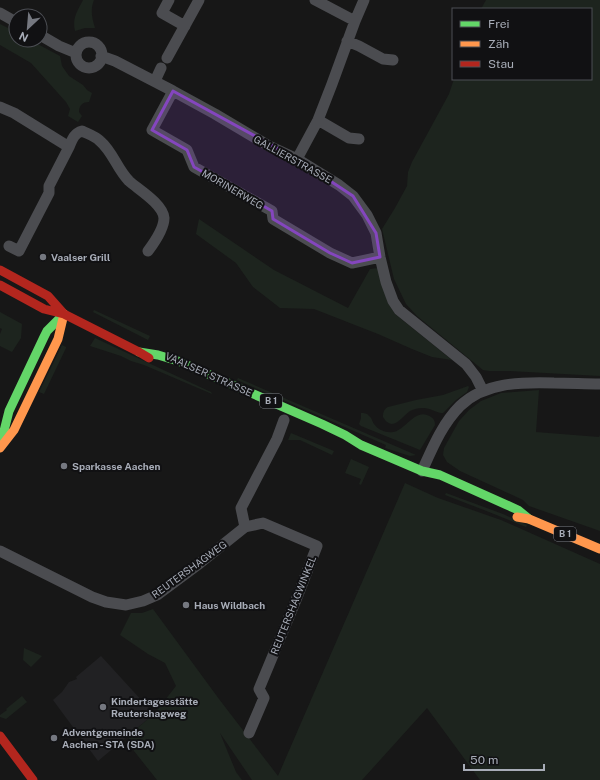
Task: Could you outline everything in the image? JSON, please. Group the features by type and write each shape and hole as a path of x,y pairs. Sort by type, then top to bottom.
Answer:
{"main road":[{"name":"VAALSER STRASSE","path":"0,270 48,296 64,314"},
{"name":"VAALSER STRASSE","path":"0,285 44,310 64,314 139,352 159,364"},
{"path":"0,447 14,430 58,340 64,314"},
{"path":"0,447 9,411 44,337 47,331 64,314"},
{"name":"VAALSER STRASSE","path":"139,352 158,355 178,361 345,434 362,445 422,471 440,475 518,510 529,519"},
{"name":"VAALSER STRASSE","path":"334,439 362,445"},
{"name":"VAALSER STRASSE","path":"422,471 436,485"},
{"name":"VAALSER STRASSE","path":"472,499 516,516 529,519 600,549"},
{"path":"0,736 34,780"}],"street":[{"path":"169,0 162,13 185,26"},
{"path":"155,81 199,0"},
{"path":"315,0 355,21"},
{"path":"297,159 318,120 364,0"},
{"path":"48,40 76,53 78,61 81,65 86,67 91,68 96,66 100,62 102,56"},
{"path":"347,41 383,59 393,60"},
{"name":"GALLIERSTRASSE","path":"76,53 80,45 89,42 94,43 98,46 102,56 115,60 155,81 269,146 297,159 339,184 353,196 367,215 376,233 386,282 393,301 399,310 466,364 476,377 483,391"},
{"name":"MORINERWEG","path":"173,91 152,130 187,150 194,167 272,211 273,219 330,254 352,264 380,257"},
{"path":"0,107 14,113 68,147"},
{"path":"318,120 350,138 359,139"},
{"path":"9,246 19,251 49,193 49,186 68,147 76,134 82,131 99,140 108,150 123,174 130,182 141,189 161,210 164,217 160,232 148,251"},
{"path":"422,471 439,435 447,422 460,406 483,391 504,385 526,382 600,384"},
{"path":"245,527 241,508 277,439 284,420"},
{"name":"REUTERSHAGWINKEL","path":"245,527 263,523 317,546 258,689 264,698 249,733"},
{"name":"REUTERSHAGWEG","path":"0,551 92,597 106,602 126,605 143,601 157,595 245,527"}],"highlighted area":[{"path":"173,91 297,159 353,196 376,233 380,257 352,263 330,253 273,219 272,211 194,167 187,150 152,130"}],"shaded area":[{"path":"83,0 94,0 92,14 95,28 85,28 75,31 74,22"},
{"path":"486,0 600,0 600,376 483,370 417,316 406,304 394,279 382,229 407,186 408,172 412,162 449,94 454,80 592,80 592,8 482,8"},
{"path":"0,24 8,28 8,48 45,48 60,56 62,66 69,76 92,93 89,102 83,103 80,107 79,112 82,116 78,122 68,116 70,109 66,102 31,63 0,45"},
{"path":"199,219 274,270 348,308 370,269 378,268 388,303 395,314 452,360 432,357 314,309 280,308 253,287 236,263 196,234"},
{"path":"94,310 150,336 148,340 93,312"},
{"path":"0,312 22,324 21,338 12,352 0,346 0,334 2,329 0,328"},
{"path":"95,338 211,392 212,394 144,365 90,346"},
{"path":"62,345 66,348 44,394 39,392"},
{"path":"238,378 416,455 410,456 385,448 386,445 237,380"},
{"path":"468,386 467,392 456,400 443,413 427,408 418,408 410,411 394,424 390,424 383,417 384,411 388,407 443,395"},
{"path":"539,390 536,432 599,437 600,435 600,531 529,506 523,500 460,471 447,462 443,455 444,448 459,421 469,410 481,401 501,393"},
{"path":"361,413 367,414 374,424 382,431 388,432 398,430 416,416 421,414 426,414 432,418 435,425 420,450 361,426 359,424"},
{"path":"291,433 334,451 332,455 300,440 288,440"},
{"path":"351,459 369,467 361,485 359,484 361,479 345,473"},
{"path":"405,483 438,498 501,520 600,564 600,780 480,780 427,708 362,780 252,780 220,733 236,772 242,780 157,780 134,751 128,736 154,714 176,686 165,663 148,654 120,635 131,613 142,613 153,609 278,776"},
{"path":"446,493 503,514 527,525 526,527 445,495"},
{"path":"24,648 42,656 31,667 23,660"},
{"name":"Kindertagesstätte Reutershagweg","path":"101,656 154,714 98,761 53,700 62,692 69,682 77,679 76,677"},
{"path":"22,696 27,702 6,719 0,717 0,715 7,710 6,709"}],"traffic: fast":[{"path":"2,439 9,411 44,337 47,331 64,314"},
{"path":"139,352 158,355 178,361 322,424 345,435 361,445 422,471 440,475 518,510 529,519"}],"traffic: slow":[{"path":"0,448 14,430 58,339 64,314"},
{"path":"517,517 529,519 600,549"}],"traffic: jam":[{"path":"0,270 48,296 64,314"},
{"path":"0,285 44,309 64,314 149,358"},
{"path":"0,736 33,780"}],"place":[{"name":"Vaalser Grill","path":"43,257"},
{"name":"Sparkasse Aachen","path":"64,466"},
{"name":"Haus Wildbach","path":"186,605"},
{"name":"Kindertagesstätte Reutershagweg","path":"103,707"},
{"name":"Adventgemeinde Aachen - STA (SDA)","path":"54,738"}]}
